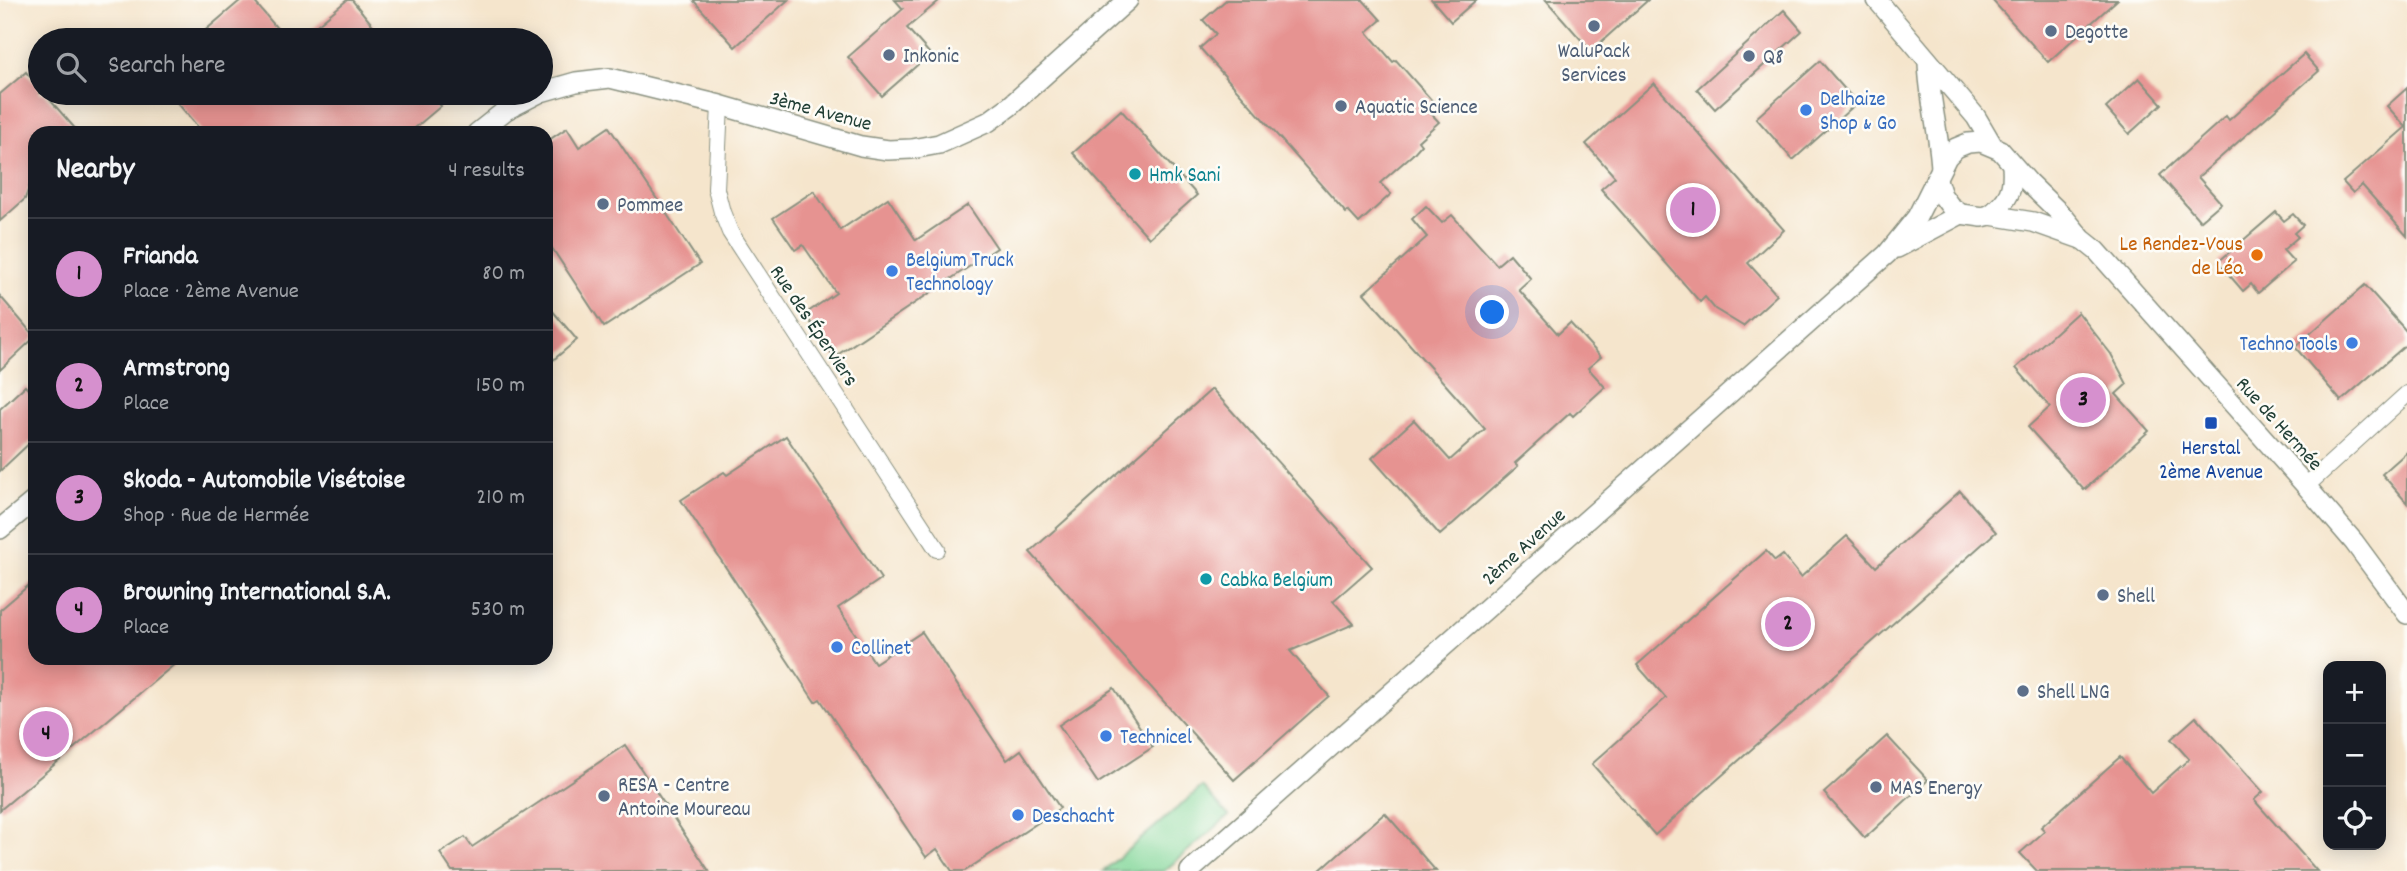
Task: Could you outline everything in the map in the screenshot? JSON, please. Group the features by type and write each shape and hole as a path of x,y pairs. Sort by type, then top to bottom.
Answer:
{"street":[{"name":"3ème Avenue","path":"553,88 576,82 610,78 720,105 861,146 888,150 939,144 988,122 1010,106 1128,0"},
{"name":"Rue de Hermée","path":"1877,0 1976,117 1993,146 2007,156 2012,165 2082,239 2097,251 2306,486 2354,542 2407,614"},
{"path":"1928,62 1928,85 1939,142 1942,195 1950,206 1961,214"},
{"name":"3ème Avenue","path":"486,126 515,105"},
{"name":"Rue des Éperviers","path":"720,105 716,189 730,232 937,549"},
{"path":"1939,174 1947,157 1956,148 1981,142 1993,146"},
{"path":"1990,215 2003,205 2011,192 2012,165"},
{"name":"2ème Avenue","path":"1190,871 1887,254 1917,217 1939,174"},
{"name":"Rue de Hermée","path":"1961,214 1982,217 1990,215 2033,222 2082,239"},
{"name":"2ème Avenue","path":"1887,254 1961,214"},
{"path":"2306,486 2407,394"},
{"path":"0,529 28,506"}],"green space":[{"path":"1202,787 1229,816 1164,871 1103,871"}],"building":[{"path":"241,0 253,0 277,28 208,28"},
{"path":"347,0 352,0 375,28 313,28"},
{"path":"693,0 788,0 735,47"},
{"name":"Inkonic","path":"895,0 940,0 907,28 930,54 882,96 848,57 903,9"},
{"name":"Aquatic Science","path":"1226,0 1363,0 1381,20 1367,32 1434,103 1427,109 1439,122 1418,141 1421,145 1412,155 1380,183 1391,194 1359,223 1348,211 1346,213 1200,48 1216,34 1203,20"},
{"path":"1432,0 1476,0 1451,22"},
{"name":"WaluPack Services","path":"1546,0 1648,0 1591,51"},
{"name":"Degotte","path":"1992,0 2117,0 2048,62"},
{"path":"1784,10 1802,31 1715,109 1697,89"},
{"path":"2304,54 2319,71 2198,177 2221,203 2200,221 2160,175 2226,116 2229,120"},
{"name":"Delhaize Shop & Go","path":"1820,61 1857,103 1793,160 1756,118"},
{"path":"26,72 28,105 54,105 73,126 28,126 28,190 25,199 0,221 0,94"},
{"path":"2139,78 2162,104 2129,134 2106,108"},
{"path":"1654,83 1784,230 1748,263 1777,295 1743,326 1715,309 1705,297 1700,302 1601,189 1615,177 1586,144"},
{"path":"2407,88 2407,236 2362,185 2353,193 2343,182 2406,127 2387,106"},
{"path":"179,105 441,106 417,126 197,126"},
{"name":"Hmk Sani","path":"1121,110 1197,195 1149,238 1073,153"},
{"name":"Pommee","path":"609,127 700,264 604,327 553,250 553,137 567,128 579,147"},
{"name":"Belgium Truck Technology","path":"814,191 840,230 888,198 916,240 968,205 997,248 834,357 805,314 836,293 803,245 795,250 773,218"},
{"path":"1426,206 1442,223 1452,215 1497,265 1510,254 1531,279 1519,290 1558,334 1570,323 1601,357 1588,368 1605,387 1573,416 1570,413 1515,463 1518,466 1440,535 1372,458 1414,420 1450,460 1485,429 1364,293 1427,237 1412,219"},
{"name":"Le Rendez-Vous de Léa","path":"2276,212 2284,221 2293,214 2303,225 2294,233 2298,237 2283,250 2294,262 2258,293 2251,284 2243,291 2218,262"},
{"name":"Techno Tools","path":"2365,285 2407,332 2407,344 2341,401 2295,347"},
{"path":"0,296 28,329 28,344 0,370"},
{"path":"553,311 577,340 553,360"},
{"path":"2078,312 2111,354 2127,384 2116,394 2149,431 2084,490 2028,427 2050,407 2016,368"},
{"path":"25,386 28,389 28,445 0,471 0,409"},
{"name":"Cabka Belgium","path":"1212,389 1372,567 1333,601 1354,624 1290,651 1329,696 1234,780 1030,552"},
{"path":"786,436 881,579 838,608 875,663 922,632 1007,760 1021,750 1060,808 965,871 952,871 937,849 926,857 820,699 815,702 681,500 724,472 727,475"},
{"path":"2407,452 2407,503 2382,474"},
{"path":"1960,491 1996,532 1655,835 1592,764 1666,698 1637,665 1766,551 1775,561 1783,555 1801,577 1847,536 1876,567"},
{"path":"28,586 28,665 174,665 0,810 0,610"},
{"name":"Technicel","path":"1114,688 1153,747 1098,783 1059,725"},
{"path":"2196,717 2263,792 2254,800 2317,871 2037,871 2020,853 2045,831 2041,827 2120,757 2151,793 2189,759 2171,739"},
{"name":"MAS Energy","path":"1887,736 1928,780 1865,838 1824,793"},
{"name":"RESA - Centre Antoine Moureau","path":"625,745 709,871 452,871 440,853 465,837 472,847"},
{"path":"1385,813 1436,871 1319,871 1347,846"}],"place":[{"name":"WaluPack Services","path":"1594,26"},
{"name":"Degotte","path":"2051,31"},
{"name":"Inkonic","path":"889,55"},
{"name":"Q8","path":"1749,56"},
{"name":"Aquatic Science","path":"1341,106"},
{"name":"Delhaize Shop & Go","path":"1806,110"},
{"name":"Hmk Sani","path":"1135,174"},
{"name":"Pommee","path":"603,204"},
{"name":"Frianda","path":"1693,210"},
{"name":"Le Rendez-Vous de Léa","path":"2257,255"},
{"name":"Belgium Truck Technology","path":"892,271"},
{"name":"Techno Tools","path":"2352,343"},
{"name":"Skoda - Automobile Visétoise","path":"2083,400"},
{"name":"Herstal 2ème Avenue","path":"2211,423"},
{"name":"Cabka Belgium","path":"1206,579"},
{"name":"Shell","path":"2103,595"},
{"name":"Armstrong","path":"1788,624"},
{"name":"Collinet","path":"837,647"},
{"name":"Shell LNG","path":"2023,691"},
{"name":"Browning International S.A.","path":"46,734"},
{"name":"Technicel","path":"1106,736"},
{"name":"MAS Energy","path":"1876,787"},
{"name":"RESA - Centre Antoine Moureau","path":"604,796"},
{"name":"Deschacht","path":"1018,815"}]}
